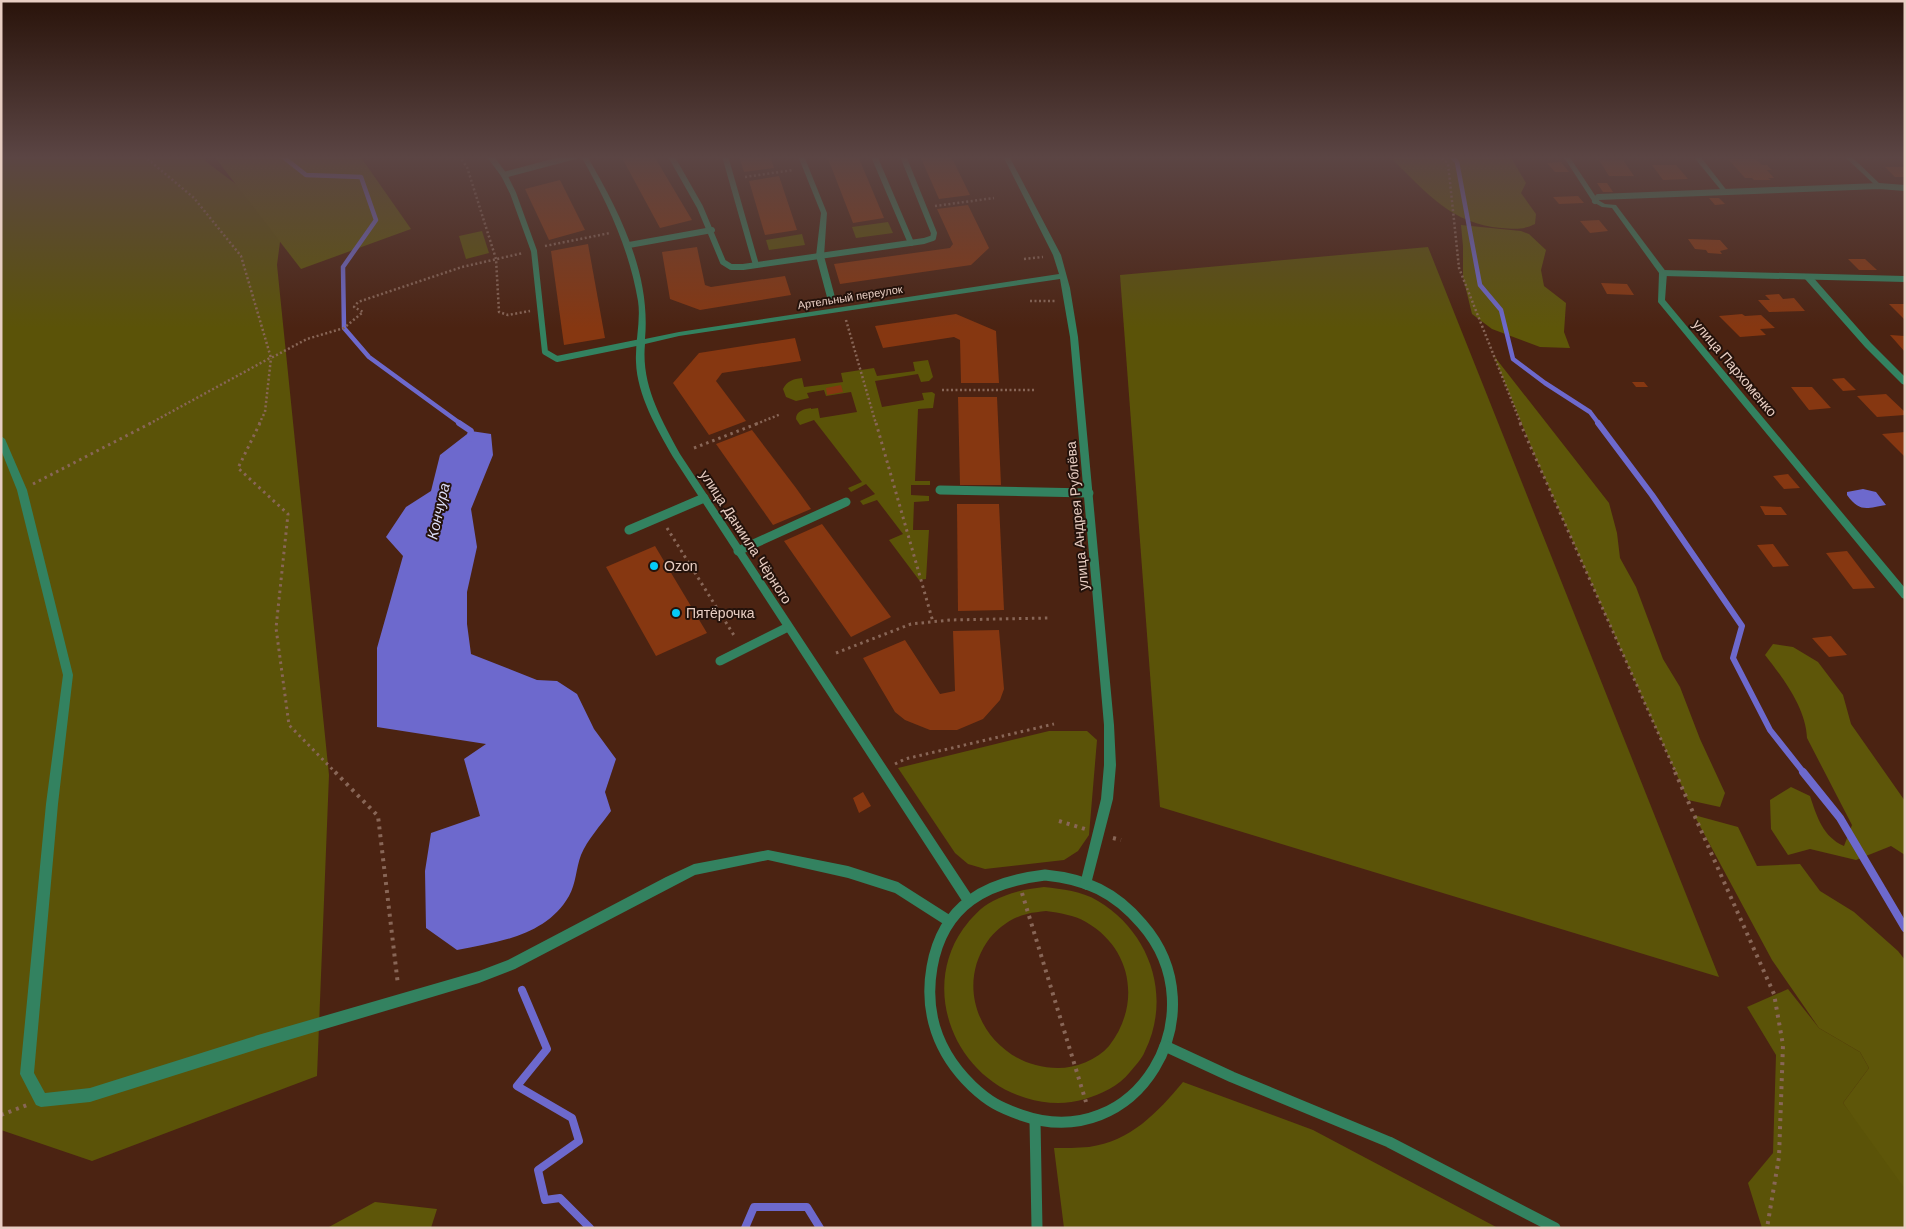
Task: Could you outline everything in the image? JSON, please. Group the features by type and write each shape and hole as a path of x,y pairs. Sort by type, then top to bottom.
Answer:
{"street":[{"name":"улица Даниила Чёрного","path":"616,213 629,245 642,305 640,363 645,390 676,455 968,900"},
{"path":"824,213 820,256 832,301"},
{"name":"улица Андрея Рублёва","path":"1036,213 1057,255 1063,276 1074,337 1109,715 1110,764 1107,799 1086,884"},
{"path":"1619,213 1663,274"},
{"name":"улица Пархоменко","path":"1663,274 1661,300 1903,591"},
{"name":"Артельный переулок","path":"641,342 679,334 1063,276"},
{"path":"1808,277 1868,345 1905,382"},
{"path":"1,438 22,490 68,675 52,804 27,1074 41,1100 90,1095 511,965 694,870 768,855 848,872 898,888 949,921"}],"lane":[{"path":"520,213 533,250 545,352 557,359 641,342"},
{"path":"704,213 712,230 723,262 731,267 911,243 933,238 934,233 926,213"},
{"path":"742,213 756,265"},
{"path":"898,213 911,243"},
{"path":"629,245 712,230"},
{"path":"1663,274 1905,279"},
{"path":"940,490 1089,493"},
{"path":"629,530 704,498"},
{"path":"738,551 846,502"},
{"path":"720,660 788,627"},
{"path":"1045,875 1073,879 1086,884 1101,890 1126,906 1147,928 1162,955 1172,986 1173,1018 1165,1046 1146,1082 1115,1108 1076,1121 1035,1121 994,1105 960,1077 937,1040 928,999 932,959 949,921 968,900 991,887 1017,878 1045,875"},
{"path":"1165,1046 1232,1077 1389,1142 1555,1228"},
{"path":"1035,1121 1037,1228"}],"path":[{"path":"206,213 241,256 271,358 265,412 238,468 288,514 276,628 289,725 378,816 400,1000"},
{"path":"482,213 496,259 500,312 508,315 540,308"},
{"path":"1453,213 1459,268 1521,424 1774,994 1783,1045 1780,1157 1767,1228"},
{"path":"22,490 308,339 344,328 363,312 354,307 358,302 396,287 496,259 610,233"},
{"path":"1024,260 1049,256"},
{"path":"1030,301 1059,301"},
{"path":"846,319 933,622"},
{"path":"942,390 1036,390"},
{"path":"694,448 781,414"},
{"path":"660,517 742,650"},
{"path":"836,654 911,624 950,620 1048,618"},
{"path":"905,760 1054,724"},
{"path":"1060,821 1090,831"},
{"path":"1113,838 1121,840"},
{"path":"1017,878 1091,1116"},
{"path":"1,1115 41,1100"}],"shaded area":[{"path":"1,213 275,213 283,219 277,265 329,775 317,1076 92,1161 1,1130"},
{"path":"258,213 400,213 411,229 301,269"},
{"path":"1455,213 1536,214 1535,224 1522,228 1501,228 1468,220"},
{"path":"888,222 893,233 856,238 852,227"},
{"path":"1461,225 1521,231 1529,234 1546,250 1541,270 1544,286 1566,303 1564,332 1570,348 1540,347 1492,329 1472,314 1463,277"},
{"path":"482,231 489,253 466,259 459,236"},
{"path":"802,234 805,245 769,250 766,240"},
{"path":"1428,247 1719,977 1160,807 1120,275"},
{"path":"1494,356 1609,503 1617,533 1620,558 1636,587 1663,659 1680,687 1700,739 1725,793 1720,807 1688,800 1535,456"},
{"path":"928,360 933,377 929,381 921,382 918,374 875,381 882,407 924,400 922,393 932,392 935,394 933,408 918,409 915,481 930,481 930,485 911,485 911,495 929,496 929,501 914,502 913,530 929,530 926,579 919,580 889,540 903,534 877,500 863,505 860,501 875,494 866,484 851,492 848,488 862,482 814,420 800,425 796,419 799,412 811,408 818,408 820,418 857,412 851,392 826,396 824,390 807,393 809,398 796,401 786,397 783,389 788,382 796,379 802,378 804,387 843,382 841,373 874,368 877,376 915,371 913,362"},
{"path":"1773,644 1793,647 1818,662 1843,695 1851,724 1905,801 1905,855 1891,846 1856,860 1810,849 1788,855 1771,829 1770,800 1791,787 1810,796 1815,811 1826,832 1844,846 1852,825 1807,738 1803,716 1798,705 1786,683 1765,655"},
{"path":"1049,731 1087,731 1097,740 1089,835 1078,851 1064,860 985,869 968,864 955,853 898,768"},
{"path":"1694,815 1738,827 1757,866 1800,864 1820,891 1854,912 1898,951 1905,960 1905,1189 1843,1103 1869,1068 1860,1052 1819,1028 1772,960"},
{"path":"1044,887 1085,895 1098,901 1116,914 1131,930 1143,948 1151,967 1156,988 1153,1030 1140,1060 1126,1077 1103,1092 1078,1101 1063,1103 1048,1103 1026,1098 1001,1087 980,1071 964,1051 952,1028 945,1004 945,978 950,953 966,925 980,910 999,898 1024,890","holes":["1046,911 1081,920 1102,933 1114,947 1122,962 1127,979 1126,1013 1119,1030 1109,1046 1092,1059 1079,1065 1065,1068 1035,1065 1014,1056 997,1043 984,1026 976,1006 973,985 977,963 987,942 995,933 1005,924 1021,916"]},
{"path":"1788,989 1819,1028 1860,1052 1869,1068 1843,1103 1905,1183 1905,1228 1762,1228 1748,1183 1773,1153 1776,1055 1747,1007"},
{"path":"1183,1082 1313,1130 1498,1228 1064,1228 1054,1148 1089,1147 1118,1139 1153,1115"},
{"path":"375,1202 437,1209 431,1228 327,1228"}],"water":[{"path":"471,431 491,434 493,455 471,509 477,547 467,592 467,624 471,654 537,680 557,681 577,694 594,729 616,759 605,792 611,811 584,849 569,896 559,909 548,920 520,935 489,944 457,950 426,928 425,871 431,833 480,816 464,759 486,744 377,727 377,648 403,556 386,537 406,507 431,491 440,455"},
{"path":"1863,489 1876,492 1886,505 1864,508 1856,505 1847,495 1847,492"}],"building":[{"path":"536,213 577,213 585,230 549,240"},
{"path":"652,213 688,213 692,220 660,228"},
{"path":"759,213 791,213 797,230 765,235"},
{"path":"849,213 882,213 884,218 853,223"},
{"path":"939,213 972,213 989,248 971,265 840,284 834,264 950,248 953,244"},
{"path":"1599,220 1608,231 1590,233 1580,221"},
{"path":"1688,239 1720,240 1728,249 1720,251 1722,254 1708,253 1706,250 1695,249"},
{"path":"588,244 605,338 564,345 551,251"},
{"path":"697,247 705,285 711,287 785,276 791,295 700,310 670,299 662,252"},
{"path":"1848,259 1865,259 1877,270 1859,270"},
{"path":"1601,283 1627,284 1634,295 1607,294"},
{"path":"1779,294 1783,299 1794,298 1805,311 1769,312 1758,300 1770,300 1765,295"},
{"path":"1889,304 1905,304 1905,320"},
{"path":"956,314 996,331 999,383 961,383 960,340 954,337 883,348 875,326"},
{"path":"1742,314 1745,316 1761,315 1775,328 1760,329 1766,335 1740,337 1719,316"},
{"path":"1890,335 1905,336 1905,352"},
{"path":"795,338 801,361 722,373 716,381 746,421 709,435 673,383 699,353"},
{"path":"1844,378 1856,390 1843,391 1832,379"},
{"path":"1632,382 1644,382 1648,387 1636,387"},
{"path":"841,385 843,392 827,395 826,388"},
{"path":"1791,387 1812,387 1831,408 1809,410"},
{"path":"1886,394 1905,412 1905,415 1877,417 1857,396"},
{"path":"958,397 997,397 1001,485 960,485"},
{"path":"752,430 811,509 773,525 716,444"},
{"path":"1905,432 1905,457 1882,434"},
{"path":"1788,474 1800,488 1784,489 1773,476"},
{"path":"957,504 999,504 1004,610 958,611"},
{"path":"1760,506 1781,507 1787,515 1765,515"},
{"path":"822,524 891,617 851,637 784,541"},
{"path":"1773,544 1789,566 1773,567 1757,545"},
{"path":"655,546 707,633 656,656 606,567"},
{"path":"1847,551 1875,588 1853,589 1826,553"},
{"path":"999,630 1004,689 1000,700 983,719 957,730 930,730 905,720 895,712 863,658 905,640 940,694 955,691 953,631"},
{"path":"1831,636 1847,655 1829,657 1812,638"},
{"path":"863,792 871,806 859,813 853,798"}],"waterway":[{"name":"Кончура","path":"374,213 376,220 343,267 344,328 369,357 461,424"},
{"path":"1467,213 1480,285 1501,310 1513,359 1545,383 1590,412 1599,424"},
{"name":"Кончура","path":"459,423 471,431 469,439"},
{"path":"1598,423 1652,495 1742,626 1733,658 1770,730 1804,773"},
{"path":"1803,772 1840,818 1905,928"},
{"name":"Кончура","path":"522,990 547,1049 517,1086 572,1118 579,1141 538,1170 545,1200 560,1198 590,1228"},
{"name":"Кончура","path":"745,1228 754,1207 807,1207 820,1228"}],"place":[{"name":"Ozon","path":"654,566"},
{"name":"Пятёрочка","path":"676,613"}]}
